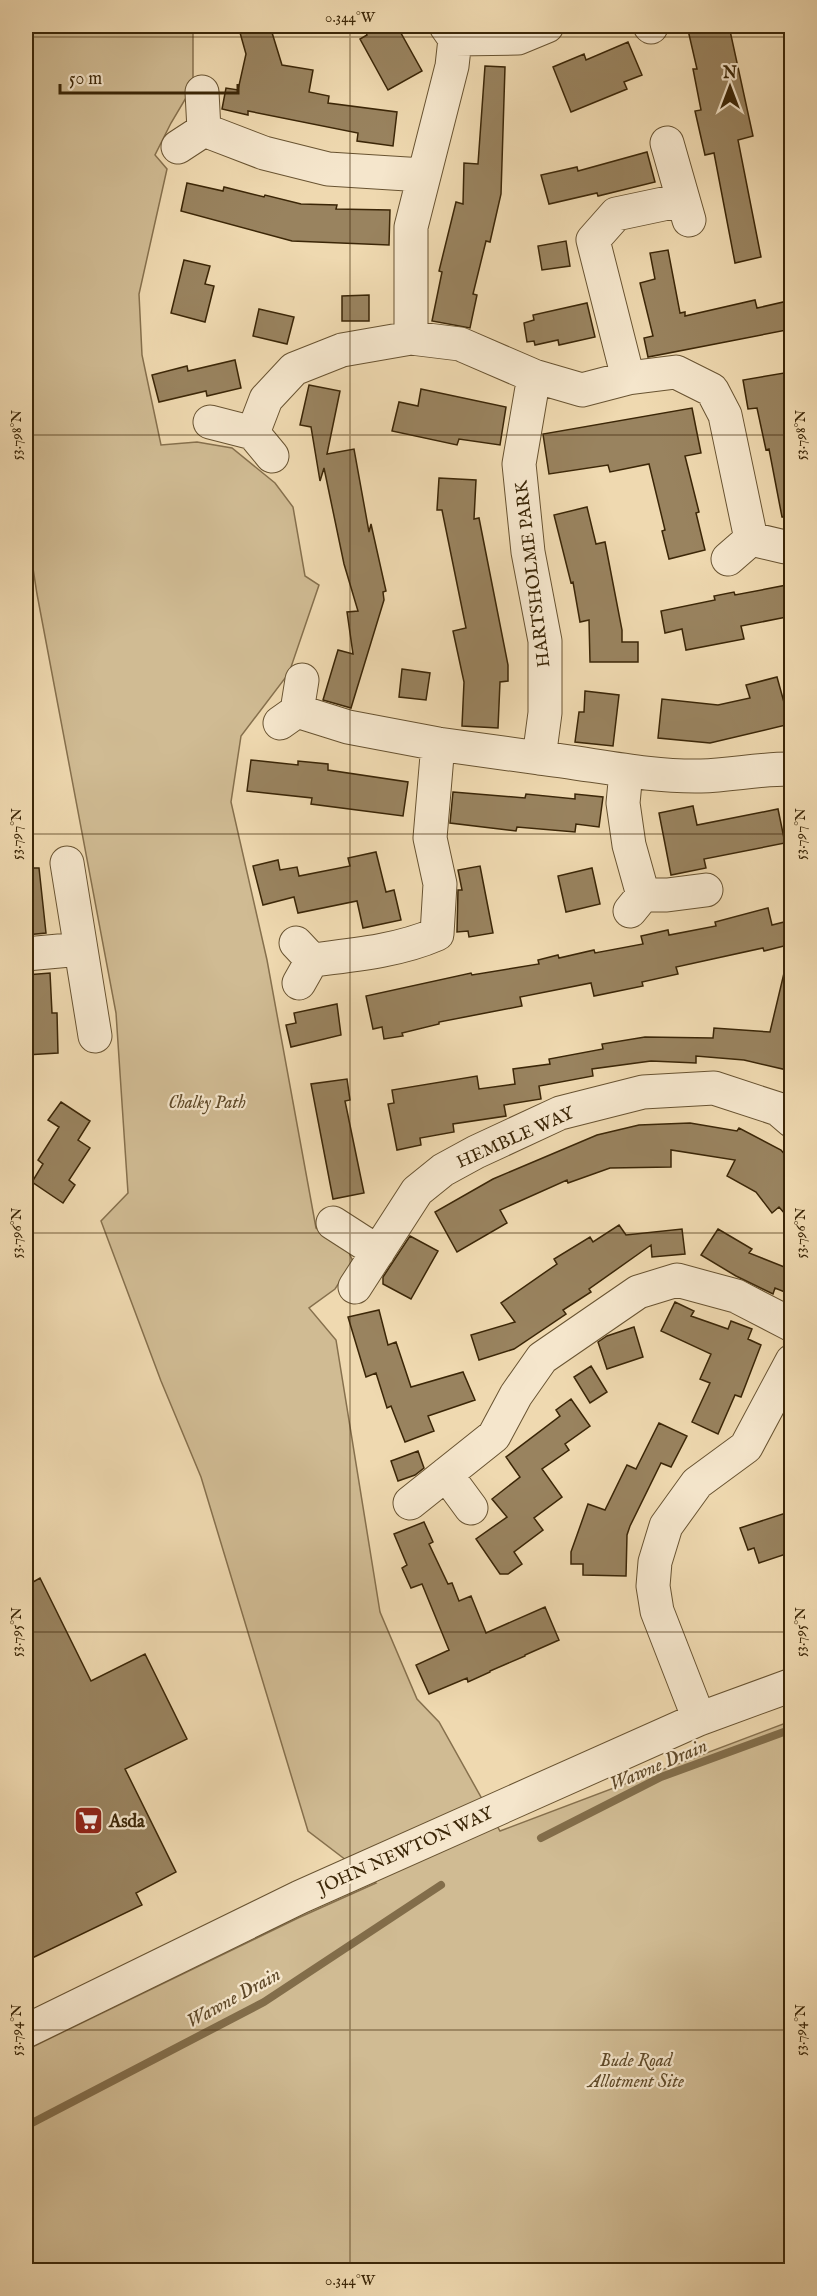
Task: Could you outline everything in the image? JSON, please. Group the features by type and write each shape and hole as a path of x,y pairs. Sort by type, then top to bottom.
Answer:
{"street":[{"path":"411,338 411,227 452,66 450,32 518,38 547,26"},
{"path":"202,92 191,138 328,169 423,175"},
{"path":"628,378 593,240 616,214 685,210 667,143"},
{"path":"210,422 262,445 266,399 294,369 342,350 411,338 460,344 534,376 582,390 628,378 676,372 712,390 725,415 740,549 785,548"},
{"name":"HARTSHOLME PARK","path":"534,376 519,464 528,552 544,641 545,713 539,758"},
{"path":"293,705 348,727 438,744 580,762 626,772 701,776 791,769"},
{"path":"302,962 369,953 418,943 437,934 440,884 430,838 438,744"},
{"path":"626,772 623,803 637,903 667,895 706,890"},
{"path":"67,863 95,1036"},
{"path":"26,954 81,949"},
{"name":"HEMBLE WAY","path":"355,1287 417,1191 443,1170 476,1152 560,1113 642,1092 714,1088 778,1109 792,1121"},
{"path":"333,1223 378,1252"},
{"path":"410,1503 494,1436 516,1395 542,1358 638,1292 677,1280 736,1296 792,1324"},
{"path":"699,1719 657,1611 653,1586 655,1562 666,1526 697,1483 746,1448 791,1364"},
{"path":"446,1474 471,1508"},
{"name":"JOHN NEWTON WAY","path":"26,2031 300,1897 699,1719 792,1685"}],"green space":[{"path":"26,26 193,26 193,86 155,155 167,169 139,294 142,355 161,445 197,442 232,448 275,483 293,507 305,576 319,585 289,673 241,736 231,802 267,960 316,1228 348,1250 353,1262 335,1289 309,1308 336,1340 380,1612 417,1699 439,1722 500,1831 791,1721 791,2270 26,2270 26,2050 298,1918 376,1883 308,1831 201,1477 161,1381 101,1221 128,1193 116,1013 37,594 26,523"}],"building":[{"path":"270,26 282,65 313,70 309,92 329,96 328,103 397,112 393,146 357,141 358,133 248,111 248,115 222,109 226,88 238,90 246,54 239,29"},
{"path":"362,26 397,26 422,71 388,90 360,39 367,35"},
{"path":"709,26 729,26 753,136 738,140 761,257 735,263 714,153 705,155 695,111 701,110 693,69 697,69 688,30"},
{"path":"628,42 642,75 624,82 627,89 571,112 553,67 584,54 586,60"},
{"path":"485,66 505,67 501,194 490,242 486,241 473,294 477,295 470,328 432,321 442,272 439,271 456,202 463,204 464,163 478,164"},
{"path":"647,152 655,182 598,196 597,193 549,204 541,175 577,167 578,171"},
{"path":"187,183 223,191 224,187 301,204 337,205 336,209 390,210 389,245 292,241 181,211"},
{"path":"566,241 570,266 542,270 538,246"},
{"path":"668,250 680,313 685,312 685,316 755,300 757,308 792,300 792,329 648,357 644,338 653,336 640,283 655,279 650,253"},
{"path":"184,260 210,266 205,284 214,286 205,322 171,313"},
{"path":"369,295 369,321 342,321 342,296"},
{"path":"587,303 595,337 559,345 558,340 535,345 534,341 527,342 524,323 534,320 533,315"},
{"path":"259,309 294,317 287,344 253,336"},
{"path":"235,360 241,388 207,396 206,391 159,402 152,375 187,366 188,371"},
{"path":"784,373 792,411 792,517 782,517 769,449 766,450 757,408 748,409 743,380"},
{"path":"309,385 340,391 327,454 354,449 369,532 371,524 386,591 383,592 384,600 351,708 323,700 338,650 353,654 347,612 358,611 344,564 324,468 320,481 311,427 300,425"},
{"path":"421,389 506,407 500,445 459,439 457,445 392,431 399,402 418,406"},
{"path":"692,408 701,453 685,456 699,512 696,513 705,550 669,559 662,531 665,530 649,464 610,472 608,465 549,474 543,434"},
{"path":"439,478 476,480 474,519 479,518 508,665 508,681 500,682 498,728 462,726 464,682 453,631 466,628 442,510 437,510"},
{"path":"587,507 596,544 605,542 622,630 622,642 638,642 638,662 590,662 589,620 580,622 573,582 571,583 554,515"},
{"path":"792,584 792,616 741,626 744,639 686,650 682,629 665,633 661,611 715,600 714,596 734,592 735,595"},
{"path":"402,669 430,673 426,700 399,697"},
{"path":"777,677 790,724 710,743 658,738 662,699 718,705 750,698 746,685"},
{"path":"585,691 619,695 613,746 575,742 579,712 584,712"},
{"path":"251,760 298,765 298,761 328,764 328,770 408,782 403,816 311,804 312,798 247,791"},
{"path":"453,792 525,798 526,794 575,799 575,794 603,797 599,827 576,824 575,832 517,827 516,831 450,823"},
{"path":"693,806 697,825 778,809 785,843 704,859 706,868 671,875 659,813"},
{"path":"376,852 386,892 394,890 401,920 363,928 357,901 298,913 294,897 263,905 253,866 278,860 280,870 297,867 299,876 350,866 348,858"},
{"path":"480,866 493,933 469,937 468,931 457,932 458,890 462,890 458,870"},
{"path":"26,868 39,868 46,933 26,935"},
{"path":"592,868 600,904 566,912 558,876"},
{"path":"768,908 772,925 792,920 792,944 676,967 678,974 642,982 643,986 594,996 591,983 520,997 522,1006 439,1022 439,1024 402,1033 403,1036 384,1039 382,1027 373,1029 366,996 471,973 472,975 539,964 538,960 558,955 559,958 594,950 595,953 643,944 641,936 668,930 669,935 716,926 715,922"},
{"path":"50,973 52,1013 57,1013 58,1053 26,1055 26,975"},
{"path":"784,973 792,974 792,1052 787,1070 744,1060 696,1056 696,1063 651,1061 592,1069 593,1076 539,1086 541,1099 504,1105 506,1116 453,1124 454,1132 420,1138 421,1145 397,1150 388,1104 394,1103 392,1090 477,1076 479,1089 515,1084 513,1069 550,1064 549,1059 603,1049 602,1044 645,1037 713,1038 714,1028 770,1032"},
{"path":"337,1004 341,1035 291,1047 286,1025 296,1023 294,1013"},
{"path":"347,1079 350,1100 345,1101 364,1193 333,1199 311,1084"},
{"path":"61,1102 90,1121 78,1140 90,1148 69,1180 75,1185 63,1203 32,1182 43,1164 38,1160 59,1127 48,1120"},
{"path":"690,1123 737,1131 739,1128 781,1150 792,1163 792,1222 779,1207 772,1213 756,1192 727,1176 735,1160 671,1150 671,1167 610,1168 568,1183 567,1180 500,1210 507,1223 457,1252 435,1212 493,1179 597,1135 639,1125"},
{"path":"619,1225 626,1235 682,1229 685,1254 652,1257 651,1245 589,1289 591,1292 563,1310 566,1314 514,1349 479,1360 471,1335 515,1322 501,1303 557,1264 554,1259 590,1237 593,1242"},
{"path":"718,1229 752,1249 749,1253 792,1270 792,1295 775,1288 773,1294 701,1255"},
{"path":"410,1236 438,1251 411,1299 383,1284 383,1277"},
{"path":"675,1302 694,1311 691,1316 728,1329 731,1321 752,1329 748,1339 761,1345 741,1397 735,1395 718,1434 692,1422 710,1383 700,1379 711,1354 661,1331"},
{"path":"379,1310 388,1345 396,1342 411,1387 463,1372 475,1400 428,1416 434,1431 405,1442 391,1406 387,1408 376,1373 366,1377 348,1317"},
{"path":"634,1327 643,1357 607,1369 598,1342 607,1336"},
{"path":"591,1366 607,1392 590,1403 574,1377"},
{"path":"571,1399 590,1426 565,1444 569,1450 542,1469 562,1497 534,1518 543,1530 514,1552 522,1564 508,1574 500,1574 476,1539 507,1517 492,1499 520,1477 506,1457 560,1416 556,1410"},
{"path":"659,1423 687,1436 671,1467 661,1463 630,1526 627,1535 626,1576 583,1575 583,1564 571,1564 571,1552 588,1504 605,1510 627,1465 636,1469"},
{"path":"418,1451 424,1468 415,1475 398,1481 391,1461"},
{"path":"792,1511 792,1552 759,1563 754,1548 748,1550 740,1528"},
{"path":"424,1522 433,1542 429,1544 448,1584 452,1583 459,1601 471,1596 486,1633 545,1607 559,1640 468,1682 467,1678 429,1694 416,1665 449,1650 422,1584 411,1588 402,1568 407,1565 394,1534"},
{"name":"Asda","path":"40,1578 91,1681 145,1654 187,1739 125,1769 176,1872 136,1893 142,1905 26,1961 26,1586"}],"waterway":[{"name":"Wawne Drain","path":"541,1838 661,1777 792,1729"},
{"name":"Wawne Drain","path":"32,2123 264,2002 441,1885"}],"place":[{"name":"Asda","path":"88,1821"}],"park label":[{"name":"Chalky Path","path":"207,1102"},
{"name":"Bude Road Allotment Site","path":"636,2070"}]}
